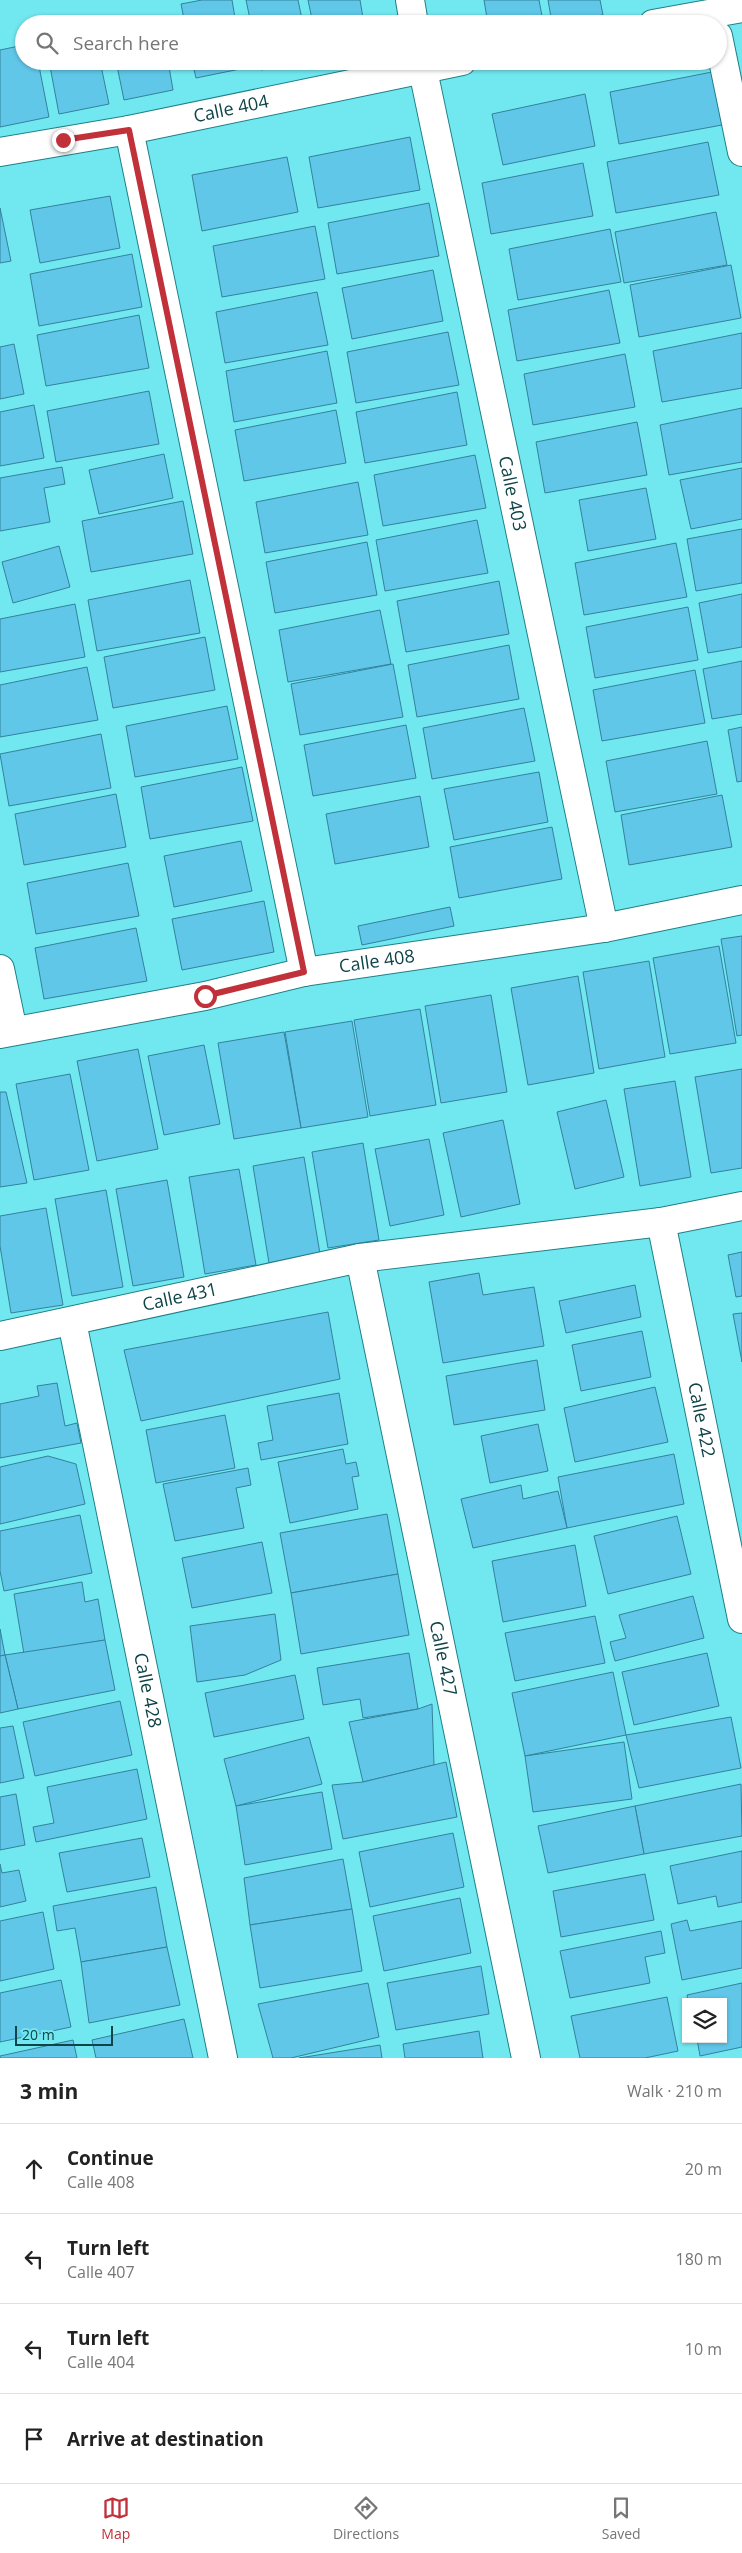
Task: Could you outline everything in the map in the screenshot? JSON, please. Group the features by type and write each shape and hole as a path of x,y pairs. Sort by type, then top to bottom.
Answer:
{"street":[{"path":"410,0 412,15"},
{"path":"727,17 742,8"},
{"name":"Calle 404","path":"0,152 129,130 399,70"},
{"name":"Calle 403","path":"422,70 604,928"},
{"path":"725,70 742,152"},
{"path":"129,130 304,972"},
{"name":"Calle 408","path":"6,1033 205,996 304,972 604,928 742,900"},
{"path":"0,969 6,1033"},
{"name":"Calle 431","path":"0,1336 72,1322 360,1258 661,1222 742,1206"},
{"name":"Calle 422","path":"661,1222 742,1619"},
{"name":"Calle 427","path":"360,1258 526,2058"},
{"name":"Calle 428","path":"72,1322 223,2058"}],"building":[{"path":"202,0 232,0 234,15 183,15 181,4"},
{"path":"246,0 298,0 301,15 249,15"},
{"path":"308,0 360,0 362,15 311,15"},
{"path":"484,0 539,0 542,15 486,15"},
{"path":"548,0 600,0 603,15 551,15"},
{"path":"15,47 15,70 40,70 49,117 0,127 0,50"},
{"path":"51,70 102,70 109,104 59,114"},
{"path":"118,70 170,70 173,90 124,100"},
{"path":"194,70 235,70 196,78"},
{"path":"712,72 722,125 619,144 610,92"},
{"path":"585,94 595,146 503,165 492,114"},
{"path":"410,137 420,190 318,208 309,157"},
{"path":"708,142 719,195 616,213 607,162"},
{"path":"287,157 298,212 202,231 192,175"},
{"path":"583,163 593,216 491,234 482,183"},
{"path":"110,196 120,248 40,263 30,210"},
{"path":"429,203 439,256 337,274 328,223"},
{"path":"0,208 11,261 0,263"},
{"path":"716,212 727,265 624,283 615,232"},
{"path":"315,226 325,279 222,297 213,246"},
{"path":"610,229 621,282 518,300 509,249"},
{"path":"132,254 142,307 39,326 30,274"},
{"path":"731,265 741,318 639,337 630,285"},
{"path":"433,270 443,321 352,339 342,288"},
{"path":"609,290 620,343 517,361 508,310"},
{"path":"317,292 328,345 225,363 216,312"},
{"path":"139,315 149,368 46,386 37,335"},
{"path":"448,332 459,385 356,403 347,352"},
{"path":"742,333 742,388 662,402 653,351"},
{"path":"14,344 24,394 0,399 0,347"},
{"path":"327,351 337,403 234,422 226,371"},
{"path":"625,354 635,407 533,425 524,374"},
{"path":"149,391 159,444 56,462 47,411"},
{"path":"457,392 467,445 365,463 356,412"},
{"path":"34,405 44,458 0,466 0,412"},
{"path":"742,408 742,462 669,475 660,425"},
{"path":"336,410 346,463 244,481 235,430"},
{"path":"637,422 647,475 545,493 536,442"},
{"path":"164,454 173,498 99,514 89,470"},
{"path":"475,455 486,508 383,526 374,475"},
{"path":"62,467 65,484 44,488 50,522 0,531 0,478"},
{"path":"742,468 742,519 691,529 680,480"},
{"path":"358,482 368,535 265,553 256,502"},
{"path":"646,488 656,539 588,551 579,500"},
{"path":"183,501 193,554 91,572 82,521"},
{"path":"477,520 488,573 385,591 376,540"},
{"path":"742,529 742,583 696,591 687,539"},
{"path":"367,542 377,595 275,613 266,562"},
{"path":"676,543 687,597 584,615 575,563"},
{"path":"59,546 70,587 13,603 2,562"},
{"path":"190,580 200,633 97,651 88,600"},
{"path":"499,581 509,634 406,652 397,601"},
{"path":"742,594 742,647 708,653 699,603"},
{"path":"75,604 85,657 0,672 0,619"},
{"path":"688,607 698,660 595,678 586,627"},
{"path":"380,610 391,664 288,682 279,630"},
{"path":"205,637 215,690 113,708 104,657"},
{"path":"509,645 519,699 417,717 408,665"},
{"path":"742,661 742,714 712,719 703,669"},
{"path":"393,664 403,717 300,735 291,684"},
{"path":"87,667 98,720 0,737 0,685"},
{"path":"695,670 705,723 602,741 593,690"},
{"path":"227,706 238,759 135,777 126,726"},
{"path":"524,708 535,761 432,779 423,728"},
{"path":"406,725 416,778 313,796 304,745"},
{"path":"742,727 742,781 737,782 728,730"},
{"path":"101,734 111,788 9,806 0,754"},
{"path":"707,741 717,794 615,812 606,761"},
{"path":"242,767 253,821 150,839 141,787"},
{"path":"539,772 548,822 454,840 444,789"},
{"path":"116,794 126,847 24,865 15,814"},
{"path":"722,795 732,847 629,865 621,815"},
{"path":"420,796 429,847 335,864 326,814"},
{"path":"552,827 562,879 459,898 450,847"},
{"path":"241,841 252,891 174,907 164,856"},
{"path":"128,863 139,916 36,934 27,883"},
{"path":"264,901 274,952 182,970 172,919"},
{"path":"450,907 454,926 362,945 358,926"},
{"path":"136,928 147,981 44,999 35,948"},
{"path":"742,936 742,1035 737,1036 721,939"},
{"path":"719,946 736,1043 670,1054 653,958"},
{"path":"649,961 665,1057 599,1069 583,972"},
{"path":"578,976 594,1073 528,1085 511,988"},
{"path":"491,995 507,1092 441,1103 425,1006"},
{"path":"420,1009 436,1105 370,1116 354,1020"},
{"path":"352,1021 368,1117 301,1128 285,1032"},
{"path":"284,1032 301,1128 234,1139 218,1043"},
{"path":"204,1045 220,1124 164,1135 148,1056"},
{"path":"138,1049 158,1149 97,1161 77,1061"},
{"path":"742,1069 742,1168 711,1173 695,1077"},
{"path":"70,1074 89,1170 34,1180 16,1084"},
{"path":"675,1081 691,1177 640,1186 624,1089"},
{"path":"0,1092 6,1092 27,1183 0,1187"},
{"path":"606,1100 624,1177 575,1189 557,1112"},
{"path":"503,1120 520,1204 461,1217 443,1133"},
{"path":"429,1139 444,1215 390,1226 375,1149"},
{"path":"363,1143 379,1240 328,1248 312,1152"},
{"path":"304,1157 320,1254 269,1263 253,1166"},
{"path":"239,1169 256,1265 205,1274 189,1177"},
{"path":"167,1180 184,1277 133,1286 116,1189"},
{"path":"106,1190 123,1287 72,1296 55,1199"},
{"path":"46,1208 63,1305 11,1313 0,1246 0,1216"},
{"path":"742,1252 742,1296 736,1297 728,1255"},
{"path":"479,1273 483,1295 534,1287 544,1346 443,1363 429,1282"},
{"path":"635,1285 641,1317 566,1333 559,1301"},
{"path":"328,1312 340,1379 141,1421 124,1350"},
{"path":"742,1313 742,1362 733,1314"},
{"path":"642,1331 651,1377 581,1391 572,1345"},
{"path":"537,1360 545,1410 454,1425 446,1376"},
{"path":"57,1383 65,1426 77,1423 81,1443 0,1458 0,1404 39,1396 37,1386"},
{"path":"655,1387 668,1442 575,1462 564,1408"},
{"path":"339,1393 348,1444 261,1460 258,1443 273,1440 267,1406"},
{"path":"225,1415 235,1468 156,1483 146,1430"},
{"path":"538,1424 548,1471 490,1483 481,1436"},
{"path":"343,1449 346,1464 356,1462 359,1476 352,1477 358,1509 290,1523 278,1462"},
{"path":"674,1454 684,1504 567,1528 558,1477"},
{"path":"48,1456 76,1464 85,1504 0,1524 0,1467"},
{"path":"248,1468 251,1485 236,1488 244,1528 175,1541 163,1484"},
{"path":"521,1485 523,1499 558,1491 567,1528 473,1548 461,1499"},
{"path":"387,1514 398,1574 291,1593 280,1533"},
{"path":"80,1515 92,1573 4,1591 0,1571 0,1531"},
{"path":"677,1516 691,1574 608,1594 594,1536"},
{"path":"262,1542 272,1593 192,1608 182,1558"},
{"path":"575,1545 586,1606 503,1622 492,1561"},
{"path":"398,1574 409,1635 301,1654 291,1593"},
{"path":"82,1582 85,1602 98,1599 105,1640 24,1654 14,1594"},
{"path":"693,1596 704,1638 615,1661 610,1642 626,1638 619,1615"},
{"path":"275,1614 281,1660 245,1675 197,1682 190,1626"},
{"path":"595,1616 605,1663 515,1681 505,1633"},
{"path":"0,1629 5,1655 0,1656"},
{"path":"105,1640 115,1690 18,1709 5,1655"},
{"path":"409,1653 418,1709 363,1718 360,1699 323,1705 317,1668"},
{"path":"707,1653 719,1706 634,1725 622,1672"},
{"path":"5,1655 18,1709 0,1713 0,1656"},
{"path":"613,1672 626,1735 525,1756 512,1693"},
{"path":"295,1675 304,1719 214,1737 205,1693"},
{"path":"120,1701 132,1755 35,1776 23,1722"},
{"path":"432,1704 434,1765 363,1782 349,1722 418,1709"},
{"path":"731,1717 741,1768 639,1788 626,1735"},
{"path":"13,1726 24,1778 0,1783 0,1728"},
{"path":"309,1737 322,1784 236,1806 224,1759"},
{"path":"624,1742 632,1799 533,1812 525,1756"},
{"path":"446,1762 457,1817 343,1839 332,1785 363,1782"},
{"path":"137,1769 147,1819 36,1842 33,1827 54,1823 47,1787"},
{"path":"741,1784 742,1836 644,1854 635,1806"},
{"path":"322,1792 332,1849 245,1865 236,1806"},
{"path":"16,1794 25,1845 0,1850 0,1797"},
{"path":"635,1806 644,1854 548,1873 538,1826"},
{"path":"453,1833 464,1887 370,1907 359,1852"},
{"path":"142,1838 150,1877 67,1892 59,1853"},
{"path":"742,1851 742,1902 718,1907 716,1896 678,1904 670,1866"},
{"path":"343,1859 352,1909 250,1925 244,1878"},
{"path":"0,1864 2,1873 19,1870 26,1901 0,1907"},
{"path":"645,1874 654,1920 561,1937 553,1891"},
{"path":"156,1887 167,1947 81,1962 75,1928 57,1931 53,1906"},
{"path":"460,1898 471,1953 384,1971 373,1916"},
{"path":"352,1909 362,1971 260,1988 250,1925"},
{"path":"43,1912 54,1969 0,1981 0,1921"},
{"path":"687,1920 690,1931 742,1921 742,1968 682,1980 671,1924"},
{"path":"661,1931 665,1953 645,1957 650,1983 570,1998 560,1951"},
{"path":"167,1947 180,2005 89,2023 81,1962"},
{"path":"481,1966 489,2014 396,2030 387,1983"},
{"path":"61,1980 71,2027 0,2042 0,1993"},
{"path":"368,1983 379,2037 291,2058 273,2058 258,2004"},
{"path":"742,1983 742,2047 700,2056 698,2043 727,2043 727,1998 687,1998 687,1995"},
{"path":"667,1997 678,2051 645,2058 580,2058 571,2016"},
{"path":"184,2019 193,2058 96,2058 92,2040"},
{"path":"479,2031 483,2058 405,2058 403,2044"},
{"path":"73,2040 77,2058 0,2058 0,2056"},
{"path":"380,2045 382,2058 299,2058"}],"route":[{"path":"63,140 129,130 304,972 205,996"}]}
